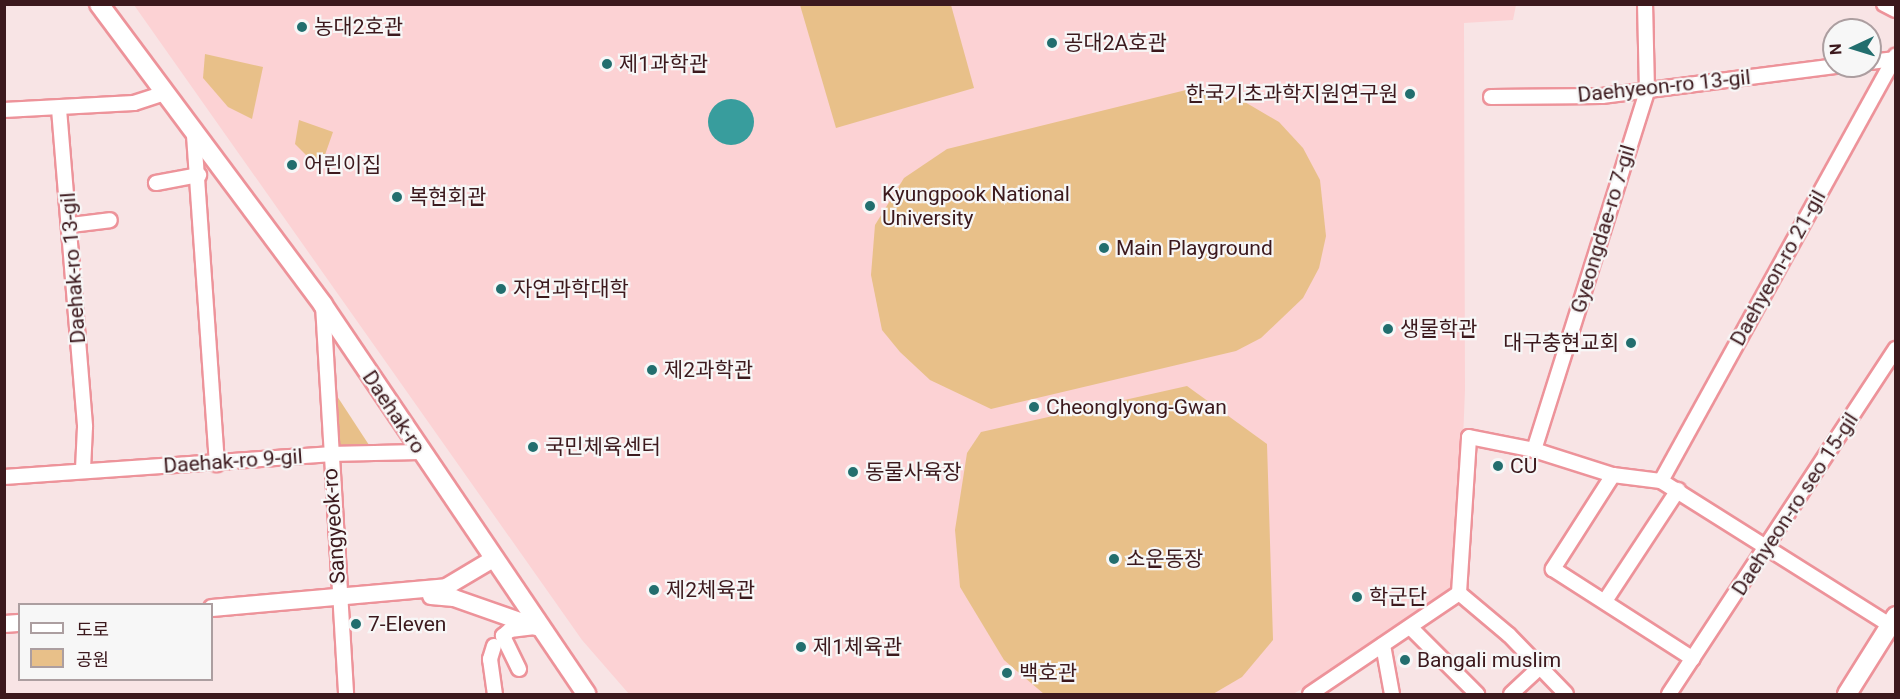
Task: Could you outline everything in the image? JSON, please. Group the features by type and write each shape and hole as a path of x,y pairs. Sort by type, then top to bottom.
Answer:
{"main road":[{"name":"Daehak-ro","path":"99,4 194,135 323,305 420,452 512,583 537,627 586,694"},
{"path":"1846,694 1893,624"}],"street":[{"name":"Gyeongdae-ro 7-gil","path":"1533,450 1647,91 1645,4"},
{"path":"1884,4 1896,10"},
{"name":"Daehyeon-ro 21-gil","path":"1661,481 1895,58"},
{"name":"Daehyeon-ro 13-gil","path":"1491,97 1602,96 1822,68"},
{"path":"4,110 59,109 134,103 164,93"},
{"name":"Daehak-ro 13-gil","path":"59,109 71,225 85,427 83,470"},
{"name":"Daehak-ro","path":"194,135 200,175 217,464"},
{"path":"156,183 200,175"},
{"path":"71,225 110,220"},
{"name":"Sangyeok-ro","path":"323,305 338,598"},
{"name":"Daehyeon-ro seo 15-gil","path":"1669,694 1768,548 1896,349"},
{"path":"1459,593 1469,437 1533,450 1613,475 1661,481 1893,624"},
{"name":"Daehak-ro 9-gil","path":"4,477 83,470 217,464 329,454 420,452"},
{"path":"1613,475 1553,568 1693,659"},
{"path":"1605,601 1678,490"},
{"name":"Sangyeok-ro","path":"213,608 446,587 493,559"},
{"path":"397,593 454,598 537,627"},
{"path":"1318,692 1459,593"},
{"path":"1459,593 1541,666 1566,694"},
{"path":"338,598 346,694"},
{"path":"519,669 503,636 510,630 537,627"},
{"path":"1410,627 1477,694"},
{"path":"1383,645 1392,694"},
{"path":"494,646 490,659 495,694"},
{"path":"1511,694 1541,666"}],"shaded area":[{"name":"Kyungpook National University","path":"134,5 1516,5 1513,20 1464,23 1465,390 1457,592 1375,648 1293,694 629,694 582,640"}],"green space":[{"path":"800,5 951,5 974,88 836,128"},
{"path":"205,54 263,67 252,119 228,107 203,78"},
{"path":"1190,89 1238,98 1279,122 1303,148 1320,180 1326,236 1319,268 1303,298 1261,338 1236,351 991,409 930,380 900,352 882,330 871,275 875,225 904,178 947,149"},
{"path":"299,120 333,132 320,169 295,144"},
{"name":"소운동장","path":"1187,386 1267,444 1273,640 1242,677 1213,694 1044,694 1004,660 960,587 955,530 967,453 981,432"},
{"path":"335,393 369,445 341,446 333,437"}],"water":[{"path":"731,99 747,106 754,122 747,138 731,145 715,138 708,122 715,106"}],"place":[{"name":"농대2호관","path":"302,27"},
{"name":"공대2A호관","path":"1052,43"},
{"name":"제1과학관","path":"607,64"},
{"name":"한국기초과학지원연구원","path":"1410,94"},
{"name":"어린이집","path":"292,165"},
{"name":"복현회관","path":"397,197"},
{"name":"Kyungpook National University","path":"870,206"},
{"name":"Main Playground","path":"1104,248"},
{"name":"자연과학대학","path":"501,289"},
{"name":"생물학관","path":"1388,329"},
{"name":"대구충현교회","path":"1631,343"},
{"name":"제2과학관","path":"652,370"},
{"name":"Cheonglyong-Gwan","path":"1034,407"},
{"name":"국민체육센터","path":"533,447"},
{"name":"CU","path":"1498,466"},
{"name":"동물사육장","path":"853,472"},
{"name":"소운동장","path":"1114,559"},
{"name":"제2체육관","path":"654,590"},
{"name":"학군단","path":"1357,597"},
{"name":"7-Eleven","path":"356,624"},
{"name":"제1체육관","path":"801,647"},
{"name":"Bangali muslim","path":"1405,660"},
{"name":"백호관","path":"1007,673"}]}
